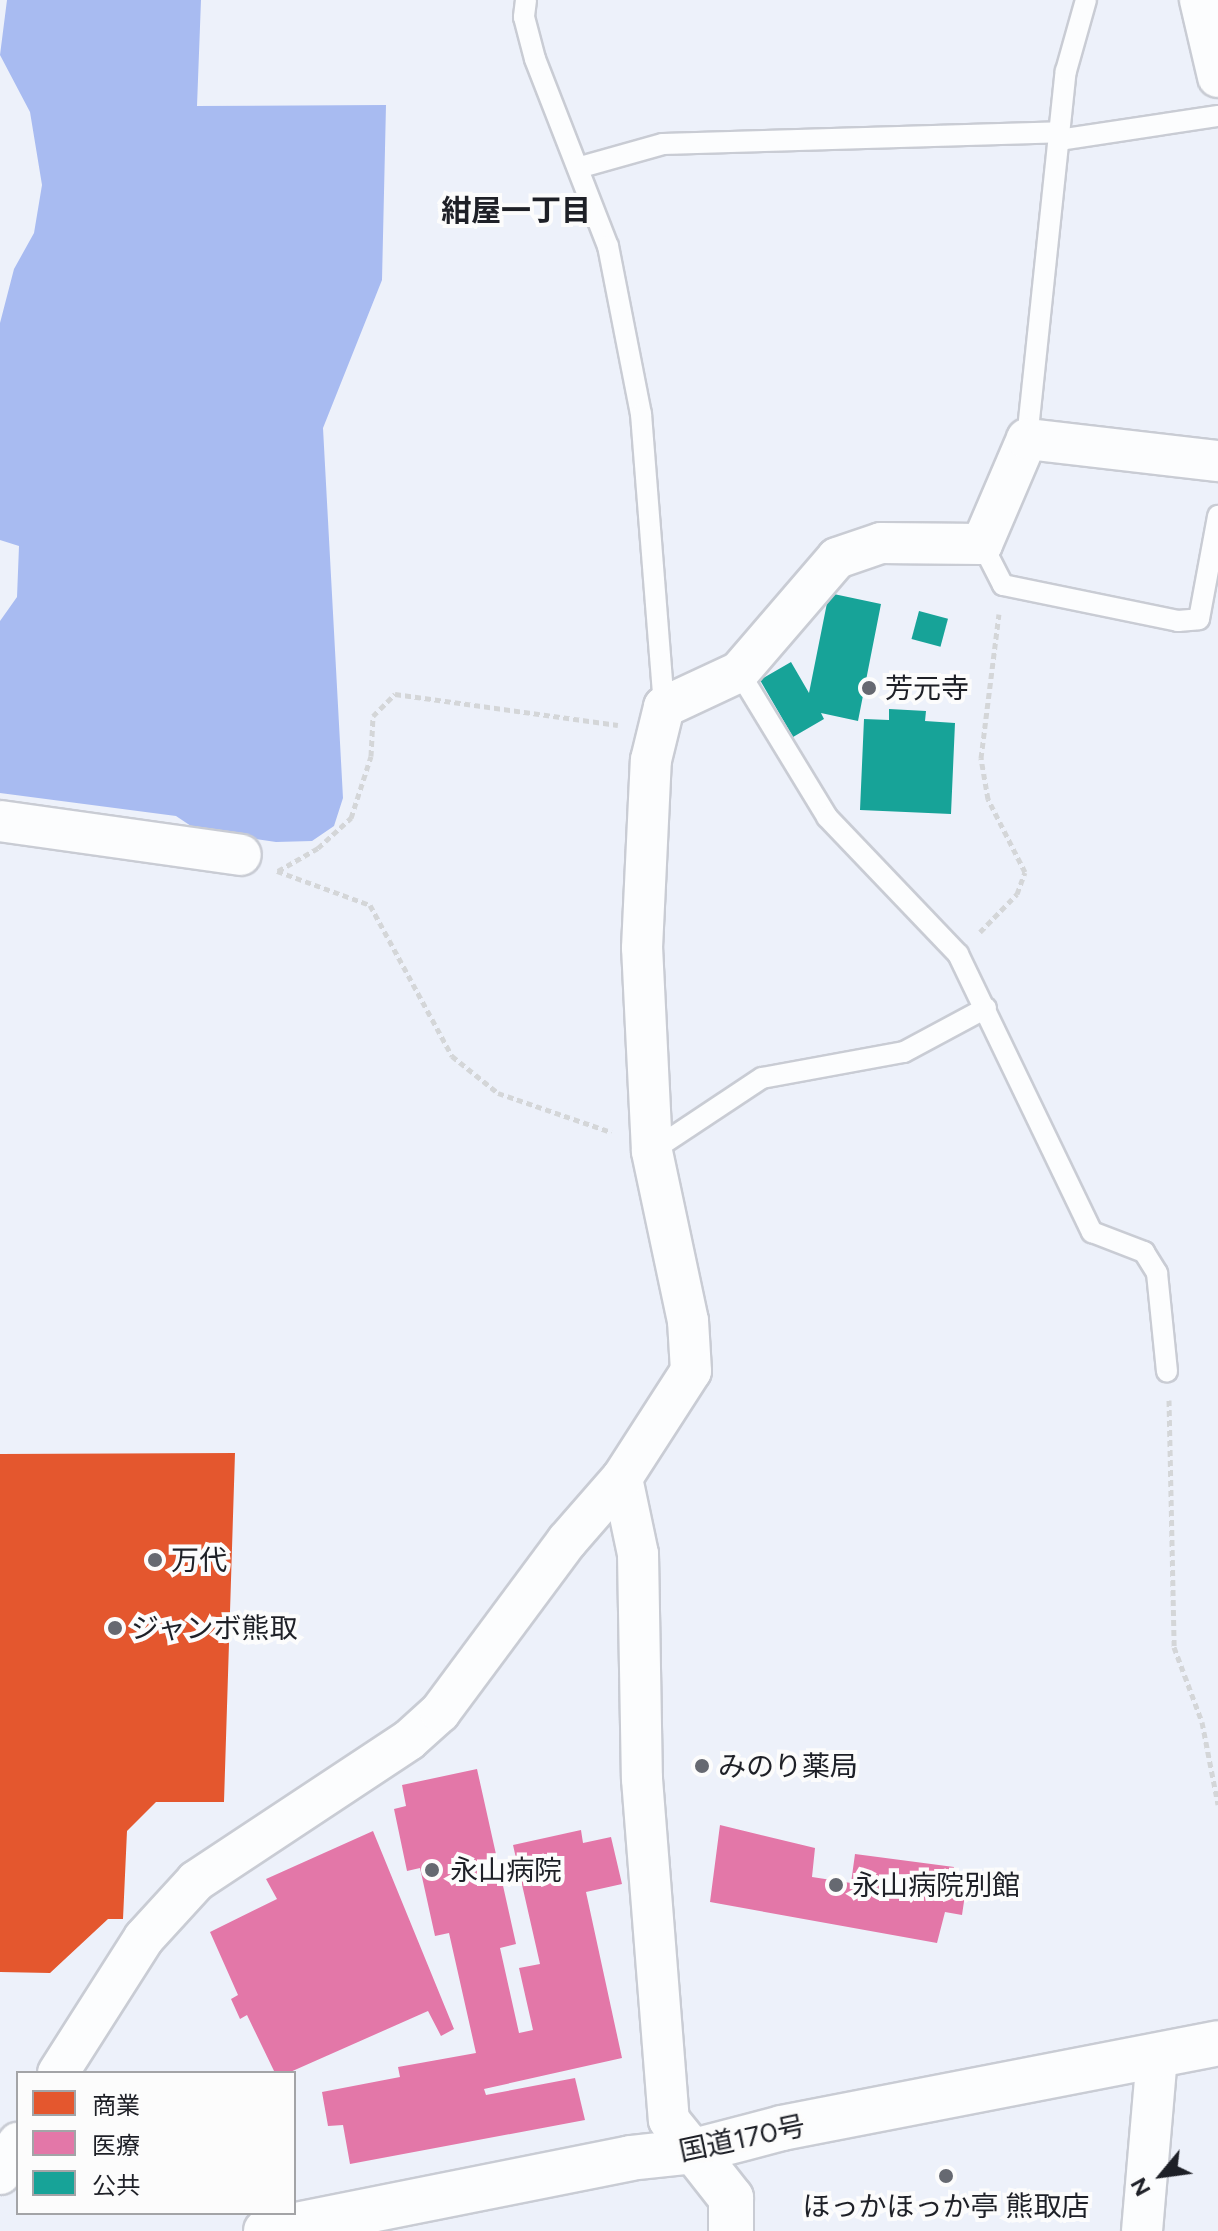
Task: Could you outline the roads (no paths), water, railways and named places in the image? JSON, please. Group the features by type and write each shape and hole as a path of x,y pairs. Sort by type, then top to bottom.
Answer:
{"main road":[{"name":"国道170号","path":"266,2231 630,2158 694,2151 782,2128 1218,2043"},
{"path":"694,2151 731,2198 731,2231"}],"street":[{"path":"1200,0 1218,77"},
{"path":"59,2071 144,1938 196,1881 409,1740 440,1712 567,1541 622,1478 691,1371 688,1321 652,1151 642,948 651,760 661,718 739,672 837,558 881,543 982,544 1027,439 1218,461"},
{"path":"0,821 241,855"},
{"path":"622,1478 638,1554 642,1779 669,2120 694,2151"},
{"path":"1142,2231 1157,2056"},
{"path":"0,2174 16,2146"}],"lane":[{"path":"526,0 524,17 535,59 581,167 608,246 641,414 661,718"},
{"path":"1027,439 1066,71 1086,0"},
{"path":"581,167 663,144 1059,136 1218,116"},
{"path":"982,544 1003,585 1178,621 1199,619 1218,516"},
{"path":"739,672 827,817 958,954 1092,1232 1144,1252 1157,1273 1167,1371"},
{"path":"652,1151 762,1078 904,1052 986,1008"}],"water":[{"path":"7,0 201,0 197,106 386,105 382,280 323,428 343,798 334,826 312,841 276,842 197,830 176,816 0,793 0,621 17,597 19,546 0,540 0,323 14,269 34,233 42,185 30,112 0,55"}],"place":[{"name":"芳元寺","path":"869,688"},
{"name":"万代","path":"155,1560"},
{"name":"ジャンボ熊取","path":"115,1628"},
{"name":"みのり薬局","path":"702,1766"},
{"name":"永山病院","path":"432,1870"},
{"name":"永山病院別館","path":"836,1885"},
{"name":"ほっかほっか亭 熊取店","path":"946,2176"}],"district":[{"name":"紺屋一丁目","path":"516,211"}]}
